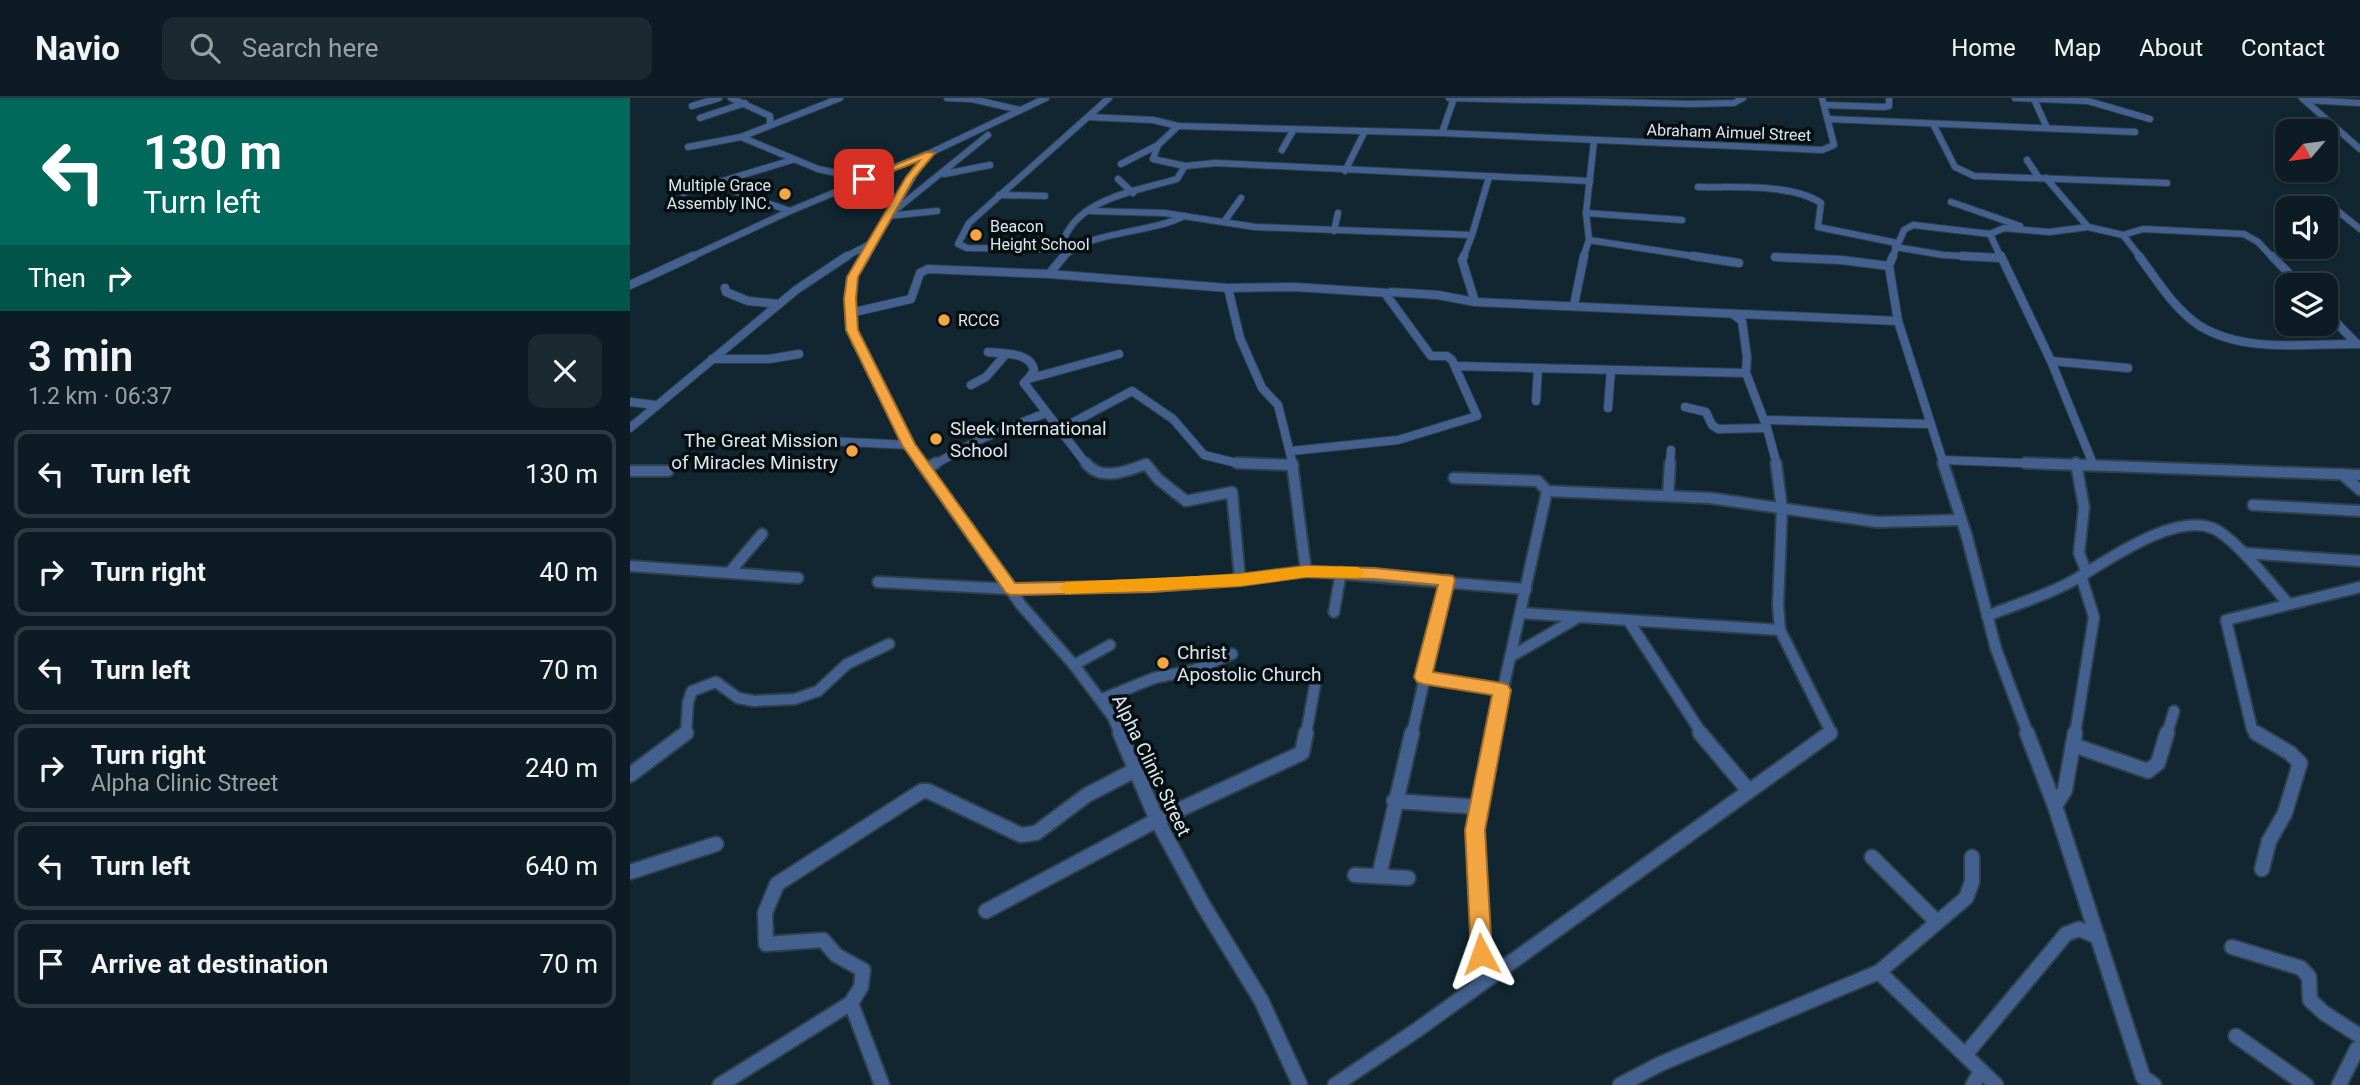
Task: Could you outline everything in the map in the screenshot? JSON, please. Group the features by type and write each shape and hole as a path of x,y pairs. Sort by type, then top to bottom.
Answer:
{"street":[{"path":"692,106 719,98"},
{"path":"731,98 769,114 770,124"},
{"path":"688,147 741,137 840,98"},
{"path":"950,98 972,99 1020,110"},
{"name":"Alpha Clinic Street","path":"1046,98 930,153 906,184 853,277 850,313 856,343 873,371 909,445 1021,605 1102,699 1137,769 1157,820 1203,905 1261,1000 1300,1085"},
{"path":"1109,98 969,223 958,244 961,247 1065,247 1114,239 1167,225 1184,216"},
{"path":"1441,133 1452,98 1690,104 1740,100"},
{"path":"1822,98 1828,118 2135,132"},
{"path":"1825,105 1884,107 1889,106 1889,98"},
{"path":"2015,98 2092,102 2150,119"},
{"path":"2034,99 2047,128"},
{"path":"2304,99 2360,103"},
{"path":"2304,99 2360,149"},
{"path":"700,118 745,103"},
{"path":"1088,117 1153,120 1178,126 1441,133 1594,141 1586,213 1589,240 1579,270 1574,306"},
{"name":"Abraham Aimuel Street","path":"1594,141 1822,150 1834,145 1828,118"},
{"path":"1933,124 1955,167 1980,177 2167,183"},
{"path":"1121,164 1158,145 1178,126"},
{"path":"1282,150 1294,129"},
{"path":"1345,171 1364,133"},
{"path":"888,216 944,174 954,162 988,135"},
{"path":"741,137 818,169 864,179"},
{"path":"1158,145 1153,159 1185,166 1216,163 1590,181"},
{"path":"630,285 790,211 930,153"},
{"path":"683,193 792,160"},
{"path":"2027,160 2088,227"},
{"path":"944,174 990,165"},
{"path":"1049,274 1063,259 1063,238 1087,211 1099,202 1177,179 1185,166"},
{"path":"1475,302 1462,260 1489,177"},
{"path":"1118,179 1133,193"},
{"path":"722,181 733,191 790,211"},
{"path":"906,184 914,196"},
{"path":"1698,187 1793,192 1816,198 1821,203 1818,227 1943,255 2001,258"},
{"path":"999,195 1045,196"},
{"path":"1224,222 1241,198"},
{"path":"1951,202 2004,219 2025,230"},
{"path":"888,216 937,211"},
{"path":"1087,211 1164,213 1255,227 1441,232 1472,236"},
{"path":"2338,211 2360,229"},
{"path":"1334,231 1338,213"},
{"path":"1586,213 1682,220"},
{"path":"2144,1082 2055,806 1996,649 1972,555 1898,321 1889,266 1906,227 1913,225 1990,234 2004,228 2049,232 2088,227 2123,235 2143,229 2244,234 2258,242 2288,273"},
{"path":"1990,234 2051,361 2093,464"},
{"path":"2123,235 2183,312 2206,328 2234,340 2358,344"},
{"path":"1589,240 1739,263"},
{"path":"630,428 779,304 833,263 872,243"},
{"path":"1775,257 1841,260 1889,266"},
{"path":"850,313 911,299 920,273 928,269 1049,274 1228,288 1295,288 1438,295 1475,302 1898,321"},
{"path":"725,288 726,292 737,299 779,304"},
{"path":"1228,288 1240,338 1262,388 1278,405 1291,452 1306,572"},
{"path":"1291,452 1398,440 1474,418 1477,411 1450,357 1432,356 1387,296 1388,293"},
{"path":"1335,1085 1417,1030 1831,732 1780,630 1778,605 1782,509 1777,465 1766,424 1746,373 1747,357 1742,321 1734,315"},
{"path":"2338,324 2358,344"},
{"path":"988,352 1027,358 1033,363 1034,371 1024,381 1025,386 1090,468 1115,475 1146,464 1158,479 1186,501 1232,492 1240,580"},
{"path":"712,359 769,359 799,354"},
{"path":"971,385 986,377 1006,354"},
{"path":"1028,379 1119,354"},
{"path":"2051,361 2129,368"},
{"path":"1455,366 1746,373"},
{"path":"1536,401 1538,368"},
{"path":"1608,408 1611,370"},
{"path":"1059,430 1132,391 1173,419 1204,455 1241,464 1293,465"},
{"path":"630,402 656,405"},
{"path":"1685,407 1706,412 1712,425 1718,429 1766,424 1930,424"},
{"path":"925,468 989,435 1046,413"},
{"path":"787,439 909,445"},
{"path":"1668,496 1671,450"},
{"path":"1943,460 2360,475"},
{"path":"2055,806 2065,790 2094,617 2079,553 2084,507 2076,463"},
{"path":"630,471 668,471"},
{"path":"2342,474 2360,490"},
{"path":"1454,478 1538,481 1548,491 1710,498 1877,523 1960,520"},
{"path":"1483,980 1475,830 1502,690 1548,491"},
{"path":"2253,505 2360,511"},
{"path":"1987,616 2084,574 2156,535 2194,524 2219,531 2244,553 2288,603"},
{"path":"729,573 762,534"},
{"path":"2244,553 2360,561"},
{"path":"630,566 798,578"},
{"path":"878,582 1011,589 1152,586 1306,572 1341,572 1526,589"},
{"path":"1334,612 1341,572"},
{"path":"1378,876 1447,580"},
{"path":"2262,869 2269,841 2284,816 2300,763 2293,755 2259,737 2252,729 2225,622 2232,616 2360,587"},
{"path":"1520,613 1780,630"},
{"path":"1510,657 1578,617"},
{"path":"1628,620 1693,726 1748,791"},
{"path":"630,775 685,736 689,725 687,700 692,691 716,682 738,698 754,701 795,699 818,691 847,664 889,644"},
{"path":"1074,665 1110,645"},
{"path":"1102,699 1154,678 1194,670 1232,654"},
{"path":"1423,677 1502,690"},
{"path":"986,911 1157,820 1302,753 1316,680"},
{"path":"2073,746 2148,771 2158,763 2174,711"},
{"path":"720,1085 851,1003 864,977 863,970 836,957 823,940 813,938 773,946 766,944 763,936 767,898 778,884 922,791 928,791 1021,835 1027,835 1036,833 1087,795 1137,769"},
{"path":"1394,801 1479,807"},
{"path":"630,872 716,844"},
{"path":"1620,1085 1660,1064 1879,972 1960,904 1970,891 1972,857"},
{"path":"1872,858 1937,921"},
{"path":"1355,875 1408,878"},
{"path":"1965,1055 2066,934 2079,929 2098,937"},
{"path":"2232,947 2301,968 2308,977 2309,1000 2358,1043 2339,1085"},
{"path":"1879,972 1965,1055 1977,1078 1996,1085"},
{"path":"851,1003 882,1085"},
{"path":"2236,1036 2306,1085"}],"slow traffic":[{"path":"1066,588 1152,586 1306,572 1358,573"}],"place":[{"name":"Multiple Grace Assembly INC.","path":"785,194"},
{"name":"Beacon Height School","path":"976,235"},
{"name":"RCCG","path":"944,320"},
{"name":"Sleek International School","path":"936,439"},
{"name":"The Great Mission of Miracles Ministry","path":"852,451"},
{"name":"Christ Apostolic Church","path":"1163,663"}],"route":[{"path":"864,179 930,153 910,177 853,277 850,289 852,330 856,343 873,371 909,445 1011,589 1152,586 1306,572 1375,573 1447,580 1423,677 1502,690 1475,830 1481,954"}]}
